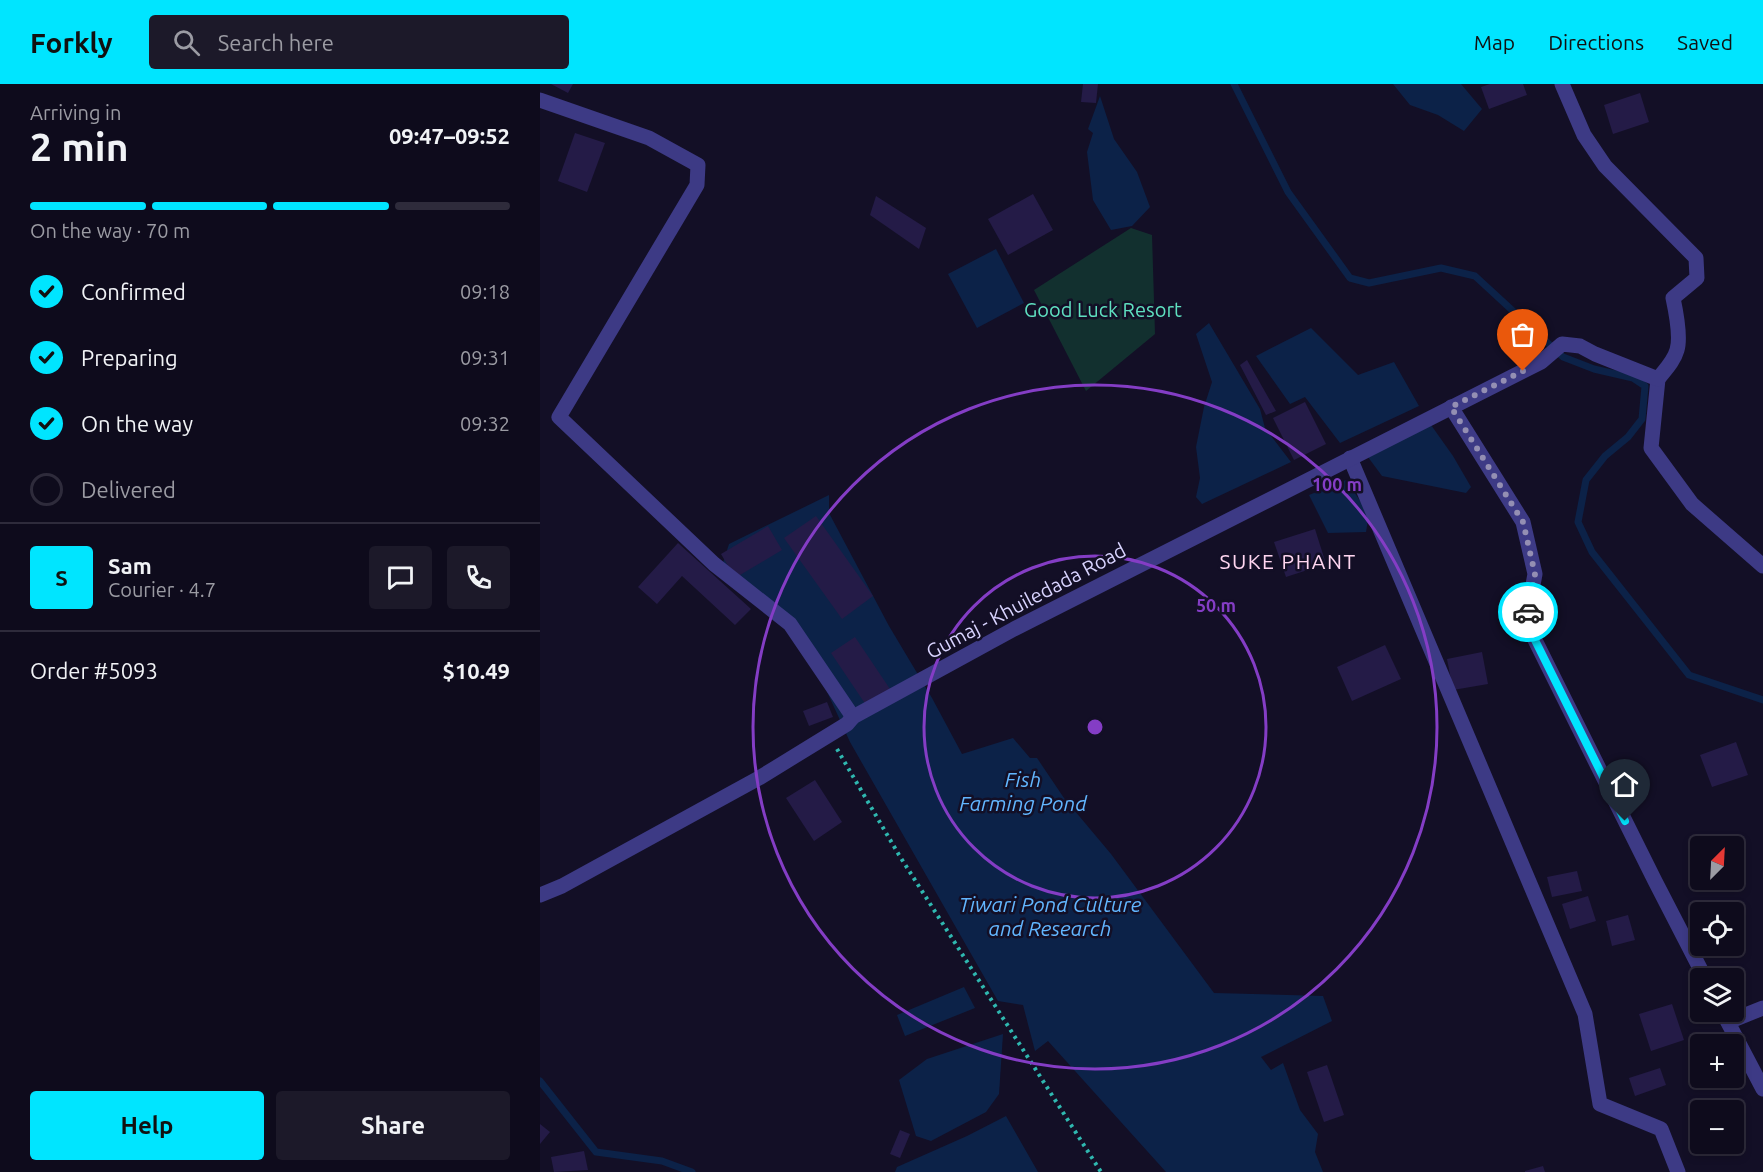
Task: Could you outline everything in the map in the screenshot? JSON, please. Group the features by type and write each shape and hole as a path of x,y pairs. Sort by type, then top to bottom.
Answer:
{"street":[{"path":"1562,84 1584,135 1605,166 1696,258 1697,278 1673,298 1677,315 1677,350 1658,379 1651,448 1692,504 1763,566"},
{"path":"540,100 649,138 698,165 697,185 559,417 714,564 790,624 853,717"},
{"name":"Gumaj - Khuiledada Road","path":"540,895 562,886 759,778 847,724 853,717 1014,629 1540,362 1562,344 1580,346 1658,379"},
{"path":"1451,407 1523,522 1535,574 1526,622 1654,881 1700,968"},
{"path":"1350,458 1585,1014 1600,1104 1661,1129 1678,1172"},
{"path":"1744,1012 1763,1008"},
{"path":"1728,1022 1763,1089"}],"path":[{"path":"829,735 899,855 1101,1172"}],"green space":[{"name":"Good Luck Resort","path":"1131,228 1152,235 1155,334 1086,391 1034,290"}],"water":[{"path":"1393,84 1461,84 1482,109 1464,131 1438,115 1410,105"},
{"path":"1100,96 1114,139 1137,172 1150,207 1132,226 1111,230 1093,200 1087,152 1093,133 1088,129"},
{"path":"996,249 1024,303 977,328 948,274"},
{"path":"1209,323 1260,409 1265,428 1291,462 1202,504 1196,497 1200,478 1196,447 1212,382 1196,334"},
{"path":"1311,328 1358,375 1394,362 1419,406 1340,443 1305,397 1290,404 1256,356"},
{"path":"1431,425 1471,487 1466,493 1382,476 1368,457"},
{"path":"1346,480 1369,514 1366,532 1328,533 1309,495"},
{"name":"Tiwari Pond Culture and Research","path":"829,495 829,513 889,626 962,754 1013,738 1030,758 1037,758 1064,798 1111,854 1214,993 1323,996 1332,1021 1261,1057 1271,1070 1283,1063 1300,1110 1318,1134 1315,1152 1323,1172 1166,1172 1048,1041 1035,1051 1023,1005 998,1001 850,742 807,648 720,572 729,544"},
{"path":"964,987 975,1008 905,1036 897,1015"},
{"path":"1003,1034 999,1094 986,1112 931,1141 916,1136 899,1080 927,1059"},
{"path":"1006,1116 1038,1172 895,1172 897,1167"}],"building":[{"path":"551,84 573,84 568,93"},
{"path":"1083,84 1098,84 1096,103 1081,102"},
{"path":"1490,84 1523,84 1527,95 1489,109 1481,87"},
{"path":"1640,93 1649,122 1613,134 1604,105"},
{"path":"575,133 605,143 587,192 558,181"},
{"path":"1033,194 1053,230 1008,255 988,219"},
{"path":"876,196 926,228 919,249 870,215"},
{"path":"1247,360 1276,411 1266,415 1240,365"},
{"path":"1305,402 1326,444 1294,460 1273,418"},
{"path":"816,516 873,596 842,619 784,538"},
{"path":"768,526 782,550 735,578 721,554"},
{"path":"1315,529 1326,564 1286,577 1274,542"},
{"path":"678,543 751,609 735,625 682,576 657,604 638,587"},
{"path":"855,637 890,689 866,705 831,653"},
{"path":"1385,645 1401,679 1352,701 1337,667"},
{"path":"1482,652 1488,684 1453,690 1447,659"},
{"path":"827,702 833,717 809,726 803,711"},
{"path":"1736,742 1748,775 1712,787 1700,755"},
{"path":"815,780 842,822 814,841 786,798"},
{"path":"1577,871 1582,891 1552,897 1547,877"},
{"path":"1588,896 1596,921 1570,929 1562,904"},
{"path":"1628,915 1635,940 1612,946 1606,921"},
{"path":"1672,1004 1684,1040 1651,1051 1639,1014"},
{"path":"1327,1065 1344,1115 1324,1122 1307,1072"},
{"path":"1660,1068 1666,1085 1635,1096 1629,1078"},
{"path":"540,1124 550,1132 540,1144"},
{"path":"900,1130 910,1134 900,1158 890,1154"},
{"path":"584,1151 588,1170 554,1172 551,1157"},
{"path":"1543,1166 1545,1172 1525,1172 1525,1171"}],"waterway":[{"path":"1234,84 1288,192 1350,278 1369,283 1441,268 1475,276 1563,357 1594,369 1633,378 1645,386 1642,419 1628,437 1605,456 1586,480 1578,522 1592,552 1689,675 1763,700"},
{"path":"540,1081 596,1152 662,1161 692,1172"}],"way so far":[{"path":"1523,371 1451,407 1523,522 1535,574 1528,612"}],"district":[{"name":"SUKE PHANT","path":"1288,562"}],"route":[{"path":"1528,612 1526,622 1625,821"}],"water label":[{"name":"Fish Farming Pond","path":"1023,792"}]}
